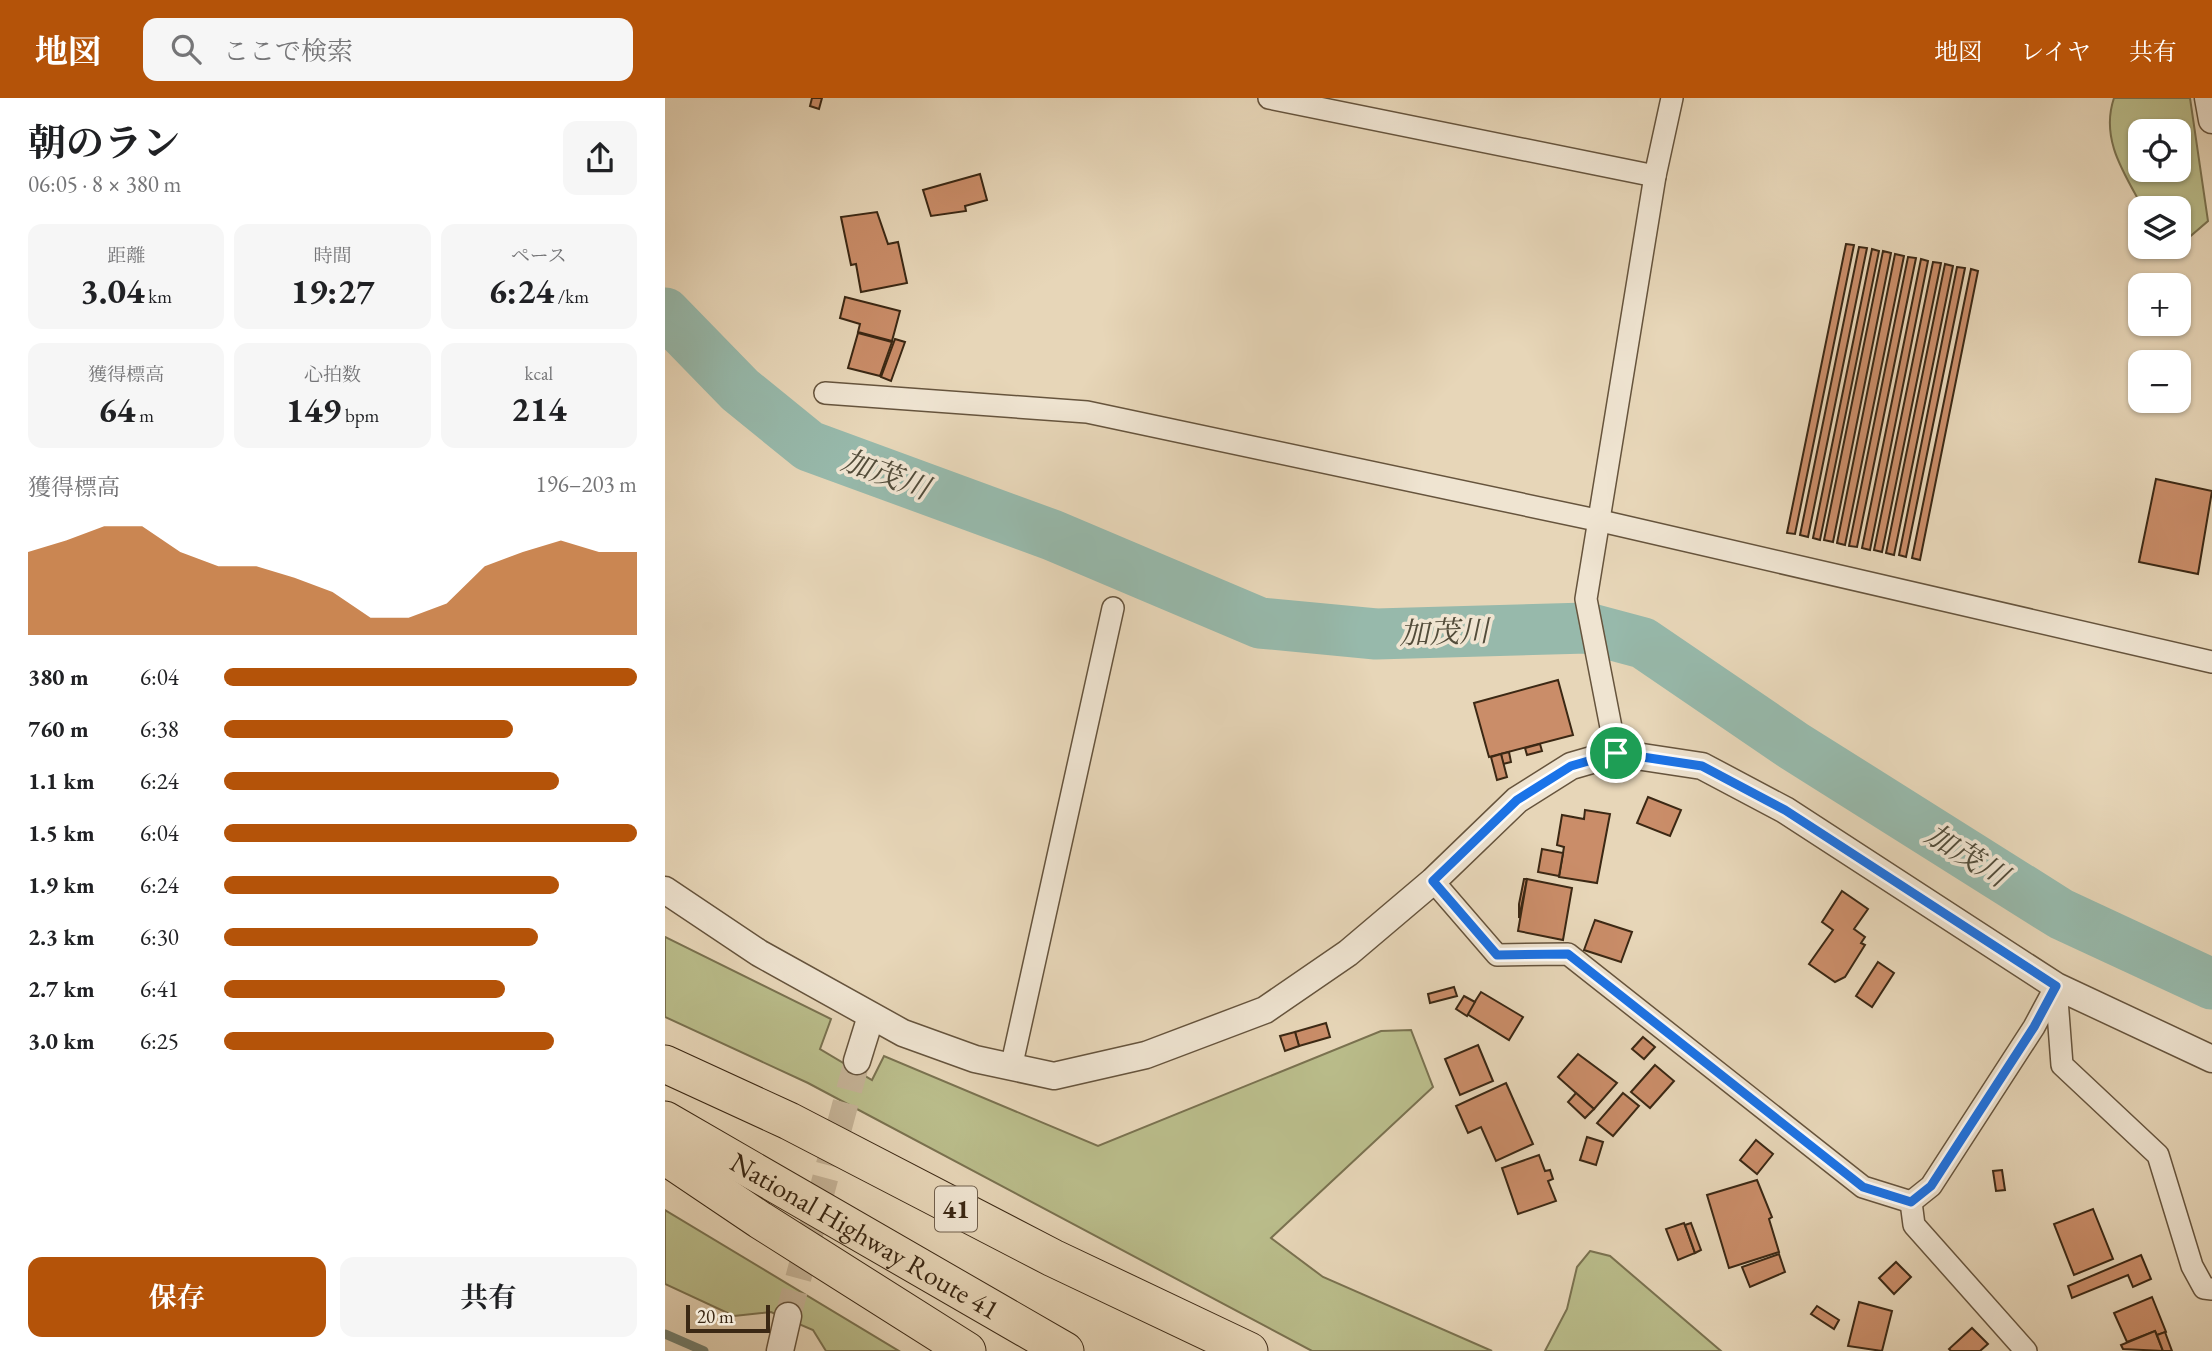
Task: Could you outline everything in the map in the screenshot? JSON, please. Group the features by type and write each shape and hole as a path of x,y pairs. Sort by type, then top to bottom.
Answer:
{"highway":[{"name":"41","path":"665,1063 789,1121 1053,1258 1249,1351"},
{"name":"National Highway Route 41","path":"665,1120 1065,1351"},
{"name":"National Highway Route 41","path":"665,1134 840,1241 1036,1351"},
{"path":"665,1156 760,1220 967,1351"}],"street":[{"path":"1269,98 1655,176"},
{"path":"1616,753 1586,599 1601,521 1655,176 1672,98"},
{"path":"2208,98 2212,120"},
{"path":"825,393 1087,412 1601,521 2212,662"},
{"path":"1011,1069 1113,608"},
{"path":"665,890 759,953 903,1033 975,1059 1011,1069 1054,1076 1146,1055 1265,1010 1349,953 1433,881 1517,800 1571,766 1616,753 1702,766 1785,810 2056,986 2212,1059"},
{"path":"1433,881 1497,955 1568,954 1863,1187 1911,1202"},
{"path":"1911,1202 1931,1186 2034,1027 2056,986"},
{"path":"2056,986 2062,1065 2158,1155 2192,1266 2203,1288 2212,1289"},
{"path":"857,1061 871,1016"},
{"path":"1911,1202 1914,1226 2026,1351"},
{"path":"780,1351 788,1316"}],"green space":[{"path":"2114,98 2190,98 2208,221 2191,236 2191,196 2136,196 2128,182 2116,155 2110,128"},
{"path":"665,937 831,1019 820,1049 872,1080 884,1056 1098,1146 1381,1031 1411,1030 1433,1087 1271,1238 1323,1277 1492,1351 1312,1351 808,1083 665,1017"},
{"path":"665,1210 899,1351 826,1351 813,1330 771,1312 734,1316 665,1284"},
{"path":"1590,1251 1610,1256 1721,1351 1545,1351 1567,1309 1577,1267"}],"building":[{"path":"812,98 822,98 819,109 810,106"},
{"path":"980,174 987,200 965,206 966,211 931,216 923,190"},
{"path":"877,212 888,244 898,242 907,283 861,292 856,264 851,265 841,217"},
{"path":"1846,244 1854,245 1795,534 1787,533"},
{"path":"1859,247 1867,248 1808,537 1800,535"},
{"path":"1872,249 1879,251 1820,540 1813,538"},
{"path":"1883,251 1891,253 1833,542 1824,540"},
{"path":"1895,254 1904,256 1845,545 1837,543"},
{"path":"1908,257 1916,258 1857,547 1849,546"},
{"path":"1921,259 1928,261 1870,550 1862,548"},
{"path":"1933,262 1941,263 1882,552 1874,550"},
{"path":"1945,264 1953,266 1894,555 1886,553"},
{"path":"1957,267 1965,268 1906,557 1899,555"},
{"path":"1971,269 1978,271 1920,560 1912,558"},
{"path":"845,297 900,311 892,341 858,332 860,324 840,318"},
{"path":"858,333 892,342 880,376 848,368"},
{"path":"895,339 905,342 891,381 881,377"},
{"path":"2156,479 2212,491 2198,574 2139,562"},
{"path":"1558,680 1573,735 1489,757 1474,703"},
{"path":"1540,744 1542,751 1527,755 1525,748"},
{"path":"1509,752 1511,762 1503,764 1501,754"},
{"path":"1501,754 1507,777 1497,780 1491,757"},
{"path":"1648,797 1681,810 1670,836 1637,823"},
{"path":"1585,810 1610,814 1597,883 1559,877 1564,847 1557,845 1562,815 1584,819"},
{"path":"1542,849 1563,853 1559,876 1538,872"},
{"path":"1524,879 1527,879 1519,918 1519,904"},
{"path":"1527,879 1572,888 1563,940 1518,931"},
{"path":"1842,891 1868,909 1854,929 1865,937 1861,943 1865,945 1845,977 1835,982 1809,964 1833,930 1822,922"},
{"path":"1595,920 1632,932 1621,962 1584,950"},
{"path":"1878,962 1894,973 1872,1007 1856,996"},
{"path":"1454,987 1457,996 1430,1003 1428,994"},
{"path":"1481,992 1523,1017 1509,1040 1467,1014"},
{"path":"1464,996 1475,1002 1467,1016 1456,1009"},
{"path":"1326,1023 1330,1037 1299,1046 1295,1032"},
{"path":"1295,1032 1299,1046 1285,1051 1280,1036"},
{"path":"1643,1037 1655,1047 1644,1059 1632,1049"},
{"path":"1478,1045 1493,1081 1460,1095 1445,1059"},
{"path":"1578,1054 1617,1083 1594,1109 1558,1077"},
{"path":"1655,1065 1674,1081 1650,1108 1631,1092"},
{"path":"1506,1083 1533,1144 1496,1161 1481,1127 1468,1133 1456,1106"},
{"path":"1576,1093 1594,1109 1585,1118 1568,1102"},
{"path":"1623,1093 1639,1106 1613,1136 1597,1123"},
{"path":"1587,1137 1603,1142 1596,1165 1580,1160"},
{"path":"1756,1140 1773,1154 1757,1174 1740,1160"},
{"path":"1539,1155 1545,1171 1550,1170 1553,1179 1548,1181 1556,1201 1518,1214 1502,1168"},
{"path":"2002,1170 2005,1190 1996,1191 1993,1171"},
{"path":"1757,1180 1772,1217 1769,1219 1779,1252 1729,1268 1707,1195"},
{"path":"2093,1209 2113,1259 2074,1275 2054,1224"},
{"path":"1684,1223 1695,1253 1678,1260 1666,1229"},
{"path":"1691,1223 1701,1250 1695,1253 1685,1225"},
{"path":"1779,1254 1785,1272 1750,1287 1742,1267"},
{"path":"2141,1255 2151,1279 2133,1287 2128,1275 2072,1298 2068,1286"},
{"path":"1896,1262 1911,1277 1894,1294 1879,1278"},
{"path":"2152,1297 2166,1332 2157,1335 2155,1331 2127,1342 2114,1313"},
{"path":"1859,1302 1892,1311 1882,1351 1848,1346"},
{"path":"1817,1306 1839,1320 1834,1329 1811,1314"},
{"path":"1972,1328 1988,1344 1980,1351 1949,1349"},
{"path":"2155,1331 2163,1351 2123,1349 2121,1345"},
{"path":"2165,1332 2172,1351 2163,1351 2157,1335"}],"waterway":[{"name":"加茂川","path":"665,313 740,390 809,446 1052,535 1260,623 1376,634 1587,628 1643,643 1794,746 2061,914 2212,984"},
{"path":"665,1334 704,1351"}],"tunnel":[{"path":"788,1316 857,1061"}],"route":[{"path":"1616,753 1702,766 1785,810 2056,986 2034,1027 1931,1186 1911,1202 1863,1187 1568,954 1497,955 1433,881 1517,800 1571,766 1616,753"}]}
